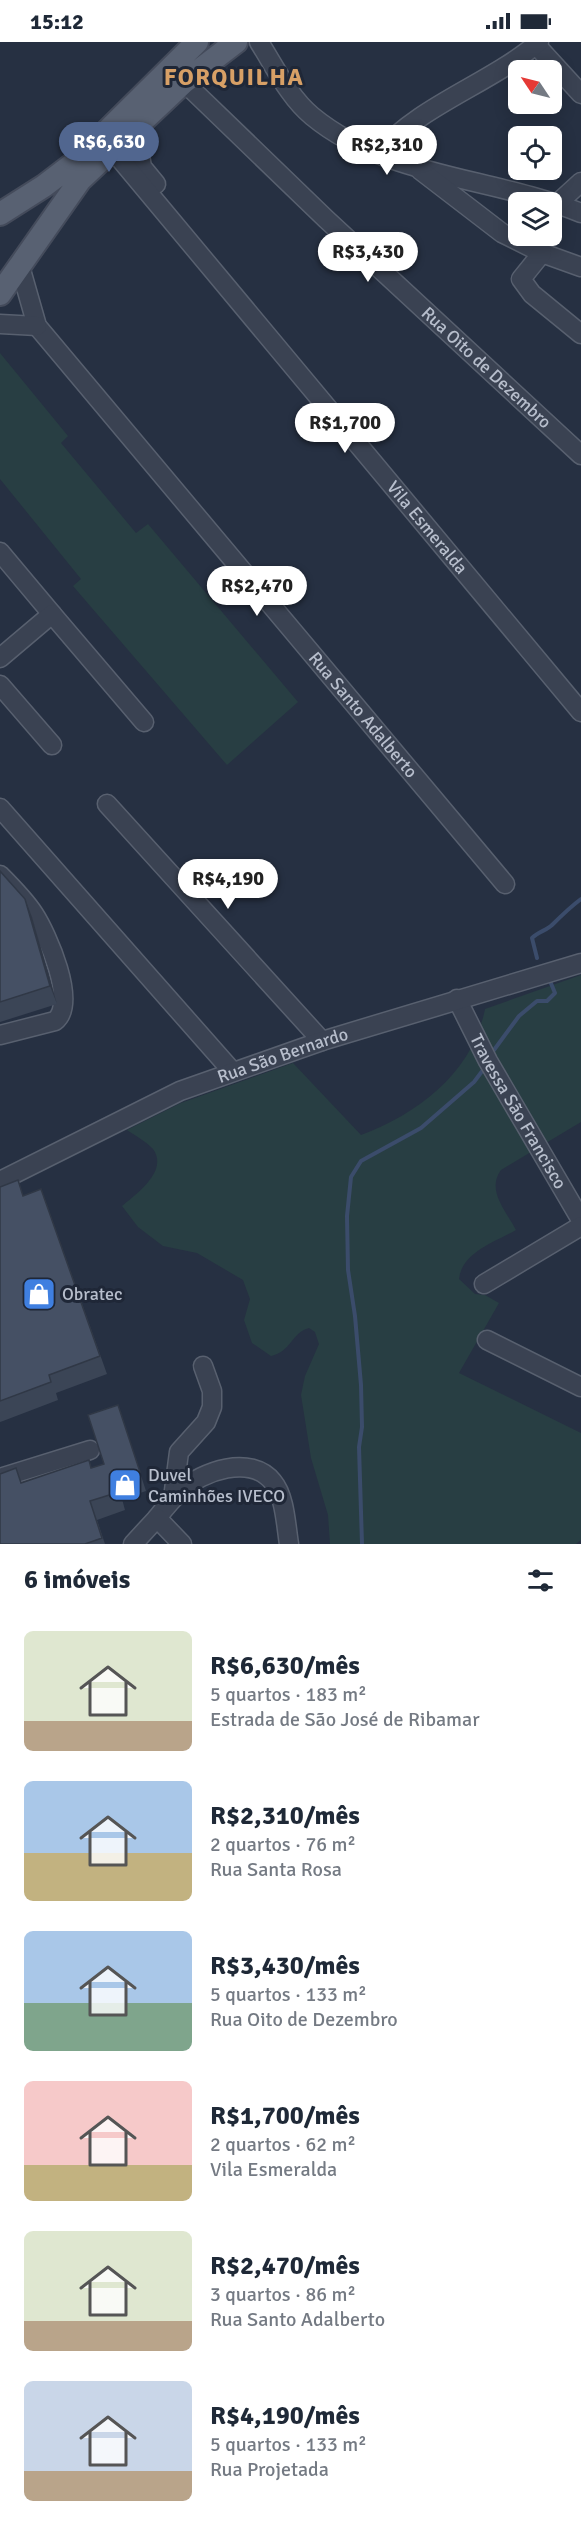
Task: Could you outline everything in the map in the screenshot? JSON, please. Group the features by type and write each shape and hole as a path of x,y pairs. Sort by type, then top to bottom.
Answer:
{"main road":[{"path":"0,294 10,266 33,219 82,157 197,42"},
{"path":"10,266 80,180 111,148 184,82 236,42"},
{"path":"0,214 44,186 82,157"}],"street":[{"path":"259,42 291,92 311,115 344,138 419,169 513,192"},
{"path":"378,153 405,126 493,75 538,43 581,94"},
{"name":"Rua Oito de Dezembro","path":"184,82 334,227 581,455"},
{"name":"Vila Esmeralda","path":"135,126 142,167 209,255 377,458 581,712"},
{"name":"Vila Esmeralda","path":"111,148 209,255"},
{"path":"419,169 502,234 542,254 581,267"},
{"path":"562,199 581,182"},
{"path":"562,205 581,213"},
{"path":"542,254 521,279 532,294 581,334"},
{"name":"Rua Santo Adalberto","path":"10,266 37,326 505,884"},
{"path":"0,324 37,326"},
{"name":"Vila Esmeralda","path":"377,458 581,695"},
{"path":"0,552 144,722"},
{"path":"0,658 52,614"},
{"path":"0,685 51,745"},
{"path":"107,804 322,1041"},
{"path":"0,808 232,1071"},
{"path":"0,875 33,913 45,934 64,991 65,1001 61,1015 55,1021 0,1035"},
{"name":"Rua São Bernardo","path":"0,1181 149,1105 232,1071 457,999 581,963"},
{"name":"Travessa São Francisco","path":"457,999 488,1061 581,1220"},
{"path":"484,1284 581,1226"},
{"path":"487,1341 581,1387"},
{"path":"174,1498 180,1452 206,1422 212,1407 212,1392 203,1366"},
{"path":"0,1478 90,1450"},
{"path":"133,1544 182,1489 209,1473 228,1468 250,1469 274,1482 280,1496 289,1544"},
{"path":"157,1518 182,1544"}],"green space":[{"path":"0,353 68,436 61,443 136,533 148,524 298,702 227,765 73,586 81,579 0,479"},
{"path":"581,975 581,1122 501,1170 497,1178 499,1200 516,1230 481,1249 466,1262 461,1270 459,1279 475,1294 485,1295 499,1303 459,1373 581,1433 581,1540 576,1544 330,1544 328,1515 311,1458 301,1395 305,1376 319,1344 315,1332 309,1328 303,1330 283,1350 271,1356 252,1343 244,1320 250,1299 243,1280 197,1253 163,1246 138,1227 122,1206 154,1174 157,1157 150,1146 127,1130 181,1103 293,1063 361,1135 403,1115 440,1088 469,1052 479,1032 485,1009"}],"building":[{"path":"0,871 25,899 50,986 0,1002"},
{"name":"Obratec","path":"18,1180 23,1196 41,1189 100,1356 49,1375 51,1382 0,1401 0,1187"},
{"name":"Duvel Caminhões IVECO","path":"118,1405 140,1472 115,1481 119,1492 90,1501 102,1538 85,1544 0,1544 0,1474 16,1468 21,1483 89,1460 91,1468 104,1464 88,1415"}],"waterway":[{"path":"537,958 532,938 550,927 581,899"},
{"path":"494,1050 519,1016 537,1001 547,1001 555,993 550,981"},
{"path":"362,1544 359,1447 362,1427 361,1385 348,1270 347,1216 351,1177 361,1161 421,1128 474,1082 483,1070"}],"place":[{"name":"Obratec","path":"39,1294"},
{"name":"Duvel Caminhões IVECO","path":"125,1485"}],"district":[{"name":"FORQUILHA","path":"234,77"}]}
